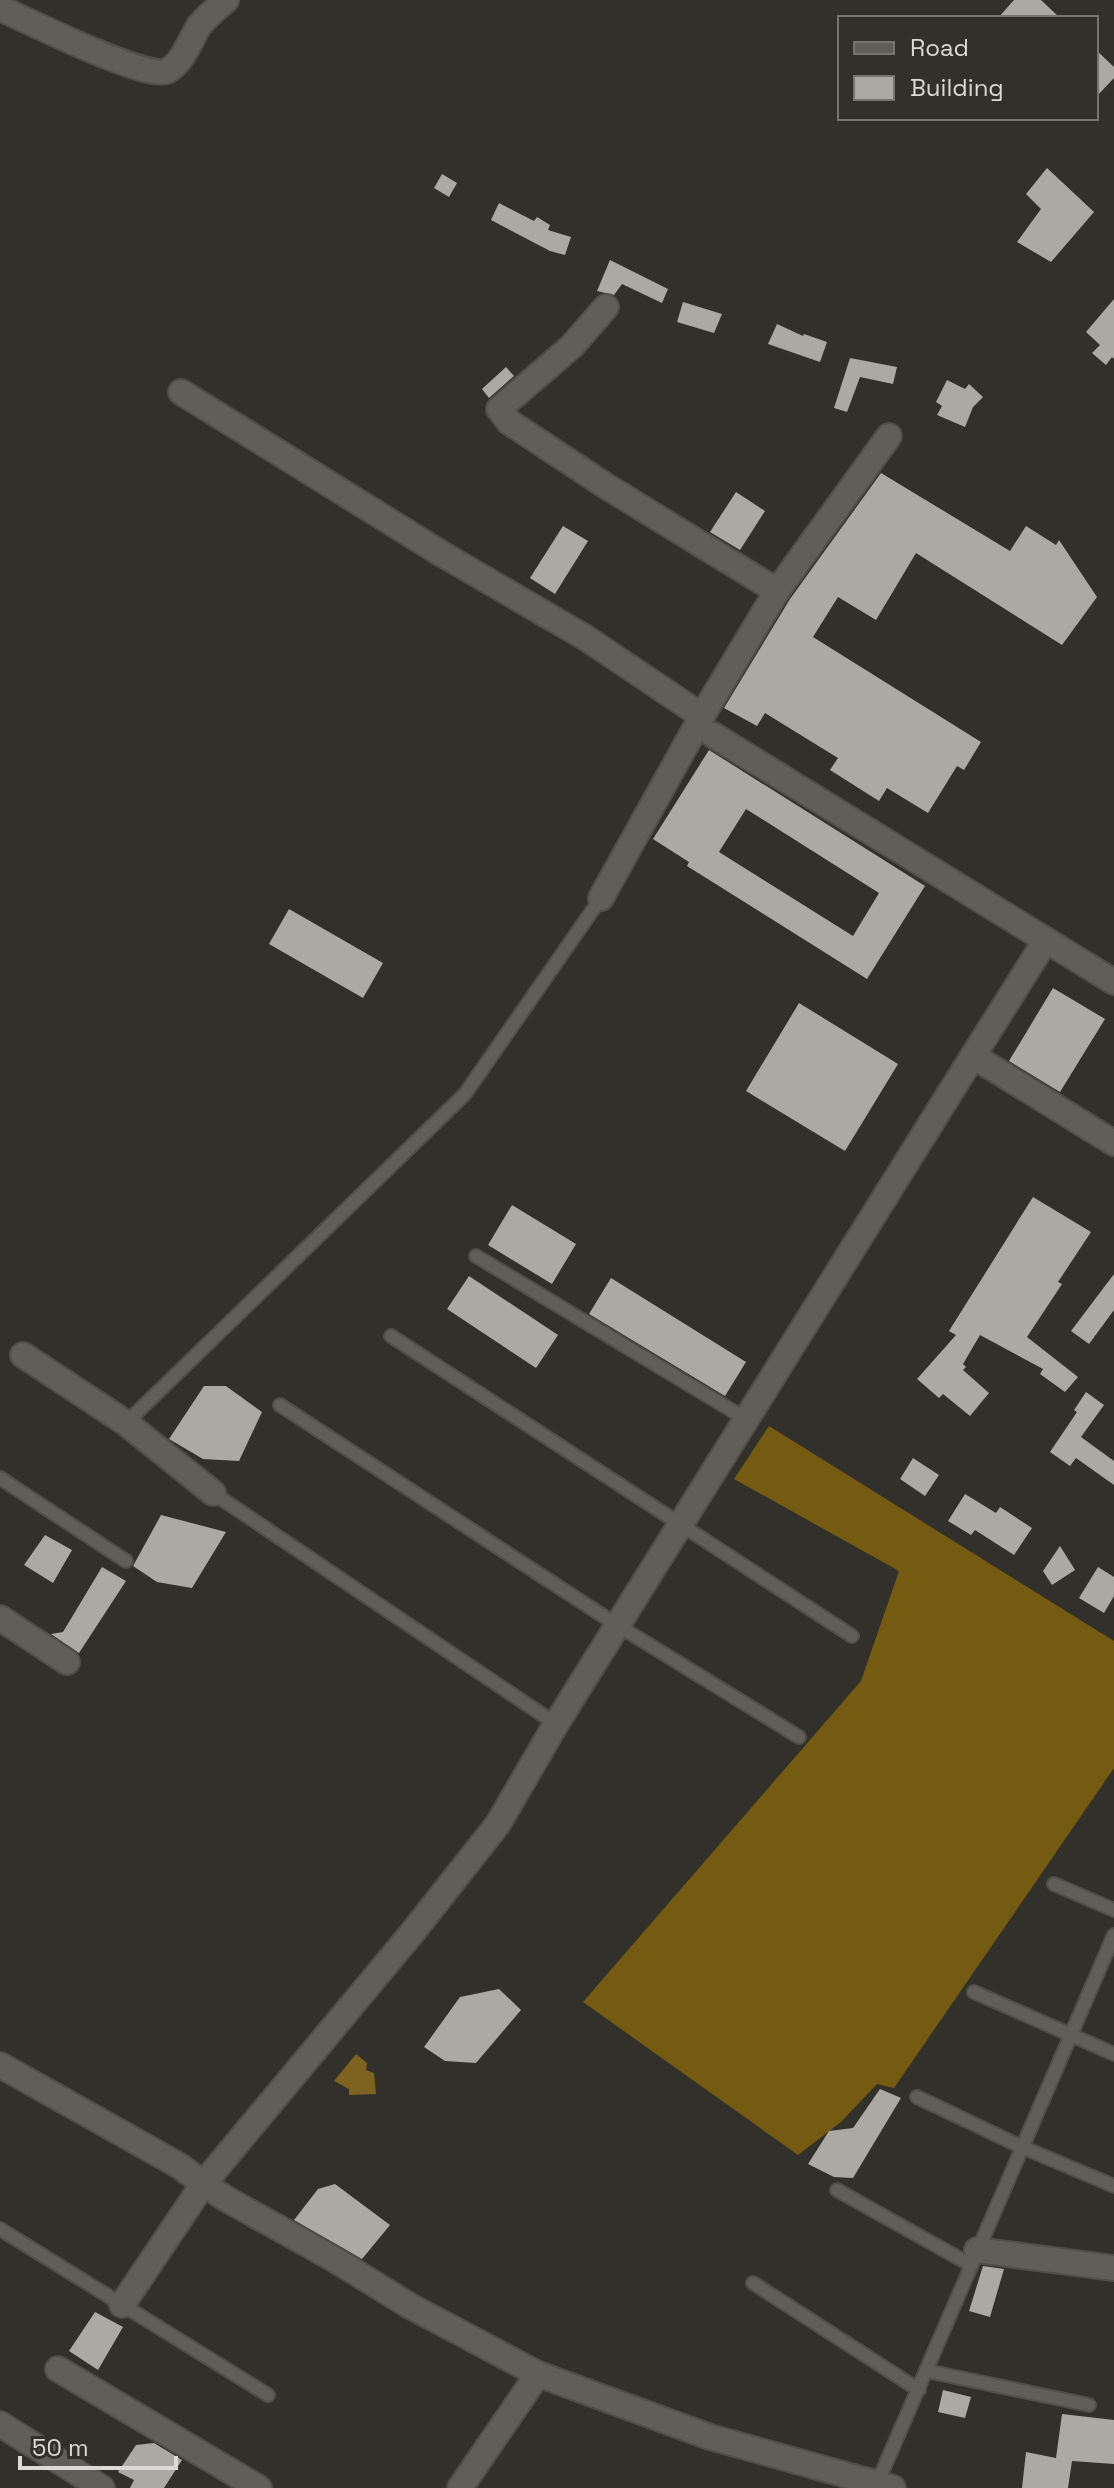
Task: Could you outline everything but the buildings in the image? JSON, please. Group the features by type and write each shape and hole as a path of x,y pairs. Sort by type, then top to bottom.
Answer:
{"street":[{"path":"0,8 124,64 158,73 169,70 177,63 201,24 226,0"},
{"path":"606,307 572,346 499,409 509,422 606,486 777,591"},
{"path":"181,392 442,554 586,638 707,725 1114,982"},
{"path":"601,898 707,725 777,591 889,436"},
{"path":"122,2305 204,2183 412,1933 498,1824 617,1625 1046,940"},
{"path":"973,1056 1114,1143"},
{"path":"23,1355 126,1423 213,1493"},
{"path":"0,1618 67,1662"},
{"path":"0,2065 178,2165 223,2197 410,2306 538,2374 710,2437 847,2482 885,2486"},
{"path":"974,2257 1114,2268"},
{"path":"58,2369 259,2488"},
{"path":"460,2488 538,2374"},
{"path":"0,2424 102,2488"}],"lane":[{"path":"126,1423 465,1094 601,898"},
{"path":"476,1256 746,1419"},
{"path":"391,1336 852,1636"},
{"path":"280,1405 617,1625 799,1737"},
{"path":"0,1478 126,1561"},
{"path":"213,1493 556,1724"},
{"path":"1054,1884 1114,1910"},
{"path":"885,2486 919,2390 974,2257 1114,1935"},
{"path":"974,1992 1114,2054"},
{"path":"917,2097 1114,2186"},
{"path":"837,2190 974,2257"},
{"path":"0,2229 268,2395"},
{"path":"753,2283 919,2390"},
{"path":"927,2371 1089,2405"}],"shaded area":[{"path":"769,1426 1114,1641 1114,1768 894,2088 877,2084 841,2122 798,2155 583,2002 861,1681 899,1571 734,1479"},
{"path":"356,2054 367,2063 366,2070 374,2073 376,2094 349,2095 349,2089 334,2081"}]}
